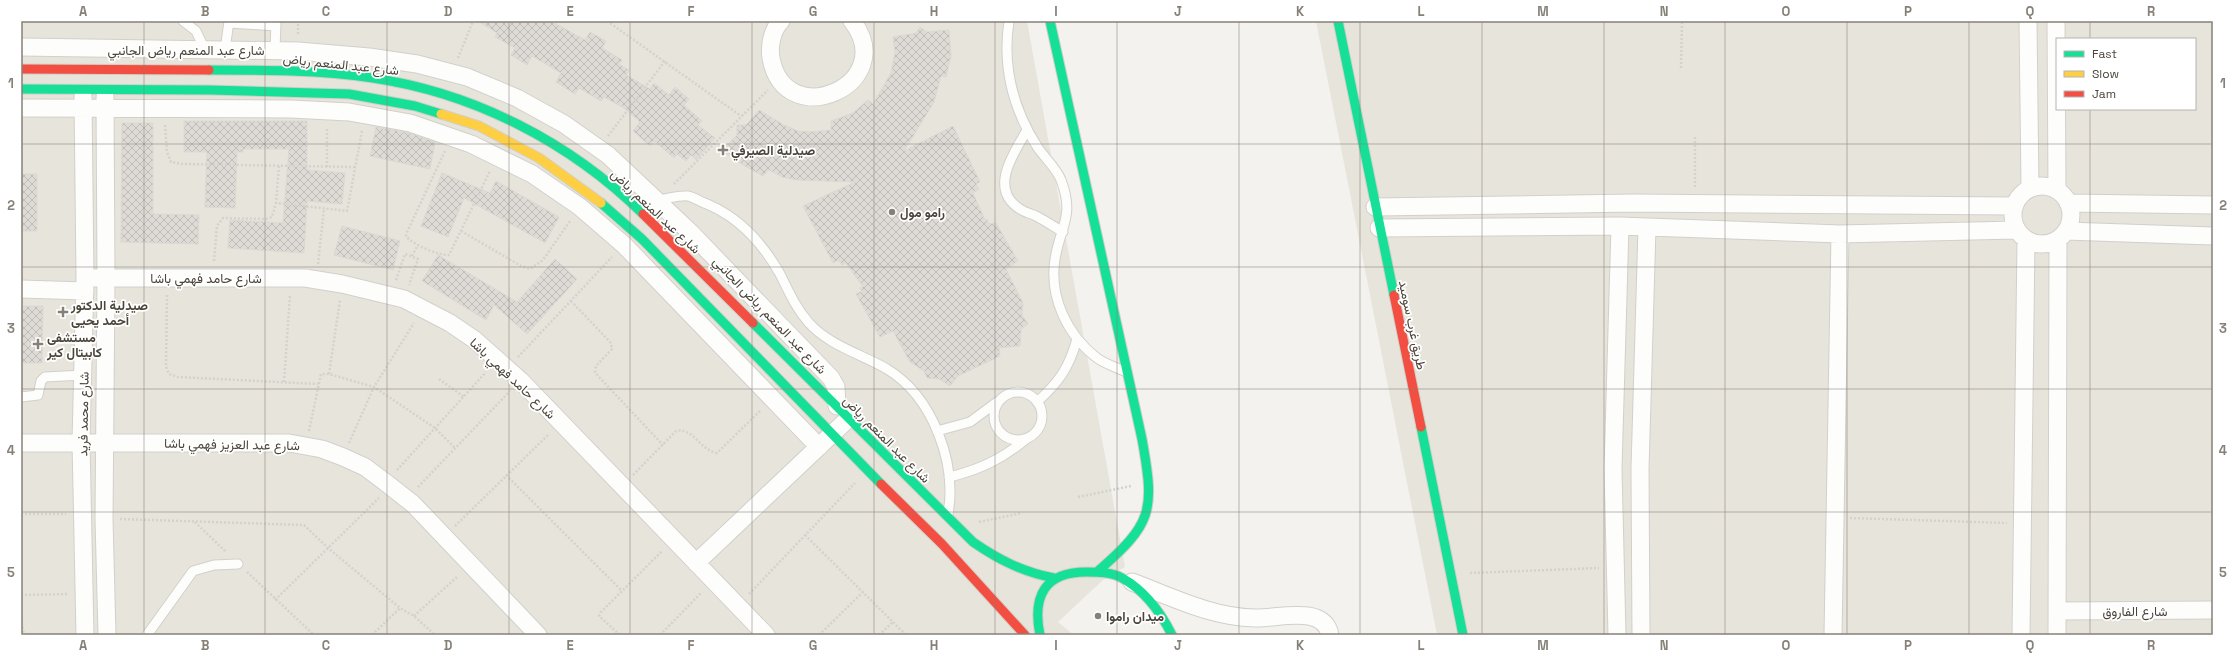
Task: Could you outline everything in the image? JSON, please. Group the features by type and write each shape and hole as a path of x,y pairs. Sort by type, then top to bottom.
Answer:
{"street":[{"path":"779,22 772,36 770,51 772,65 779,78 790,89 803,95 825,96 845,88 858,71 863,50 860,35 852,21"},
{"path":"1050,21 1079,203 1127,372 1150,492 1148,512 1138,531 1127,544 1097,572"},
{"name":"طريق غرب سوميد","path":"1338,21 1379,228 1452,574 1463,635"},
{"path":"2028,21 2030,188"},
{"path":"2056,21 2056,38"},
{"name":"شارع عبد المنعم رياض الجانبي","path":"21,47 275,51 369,56 417,64 467,77 517,98 564,124 599,149 658,200 831,378 836,387 837,406"},
{"name":"شارع محمد فريد","path":"84,49 83,109 85,285 81,442 85,635"},
{"name":"شارع محمد فريد","path":"105,49 106,278 104,518 107,635"},
{"name":"شارع عبد المنعم رياض","path":"21,69 282,70 319,72 373,78 418,86 486,109 557,145 626,197 957,527 1003,563 1028,574 1054,578"},
{"path":"21,89 264,91 349,94 415,106 479,126 539,158 595,197 642,239 832,435 942,544 1025,635"},
{"path":"21,108 328,111 365,115 410,123 452,137 497,156 532,174 580,207 627,248 819,447"},
{"path":"2057,110 2057,190"},
{"path":"2021,635 2024,523 2021,235 2012,218 2013,206 2020,195 2030,188 2039,186 2057,190 2068,203 2071,217 2062,235 2057,635"},
{"path":"1632,203 1640,469 1641,635"},
{"path":"1375,207 1632,203 2013,206"},
{"path":"2068,203 2213,205"},
{"path":"1379,228 1633,227 1840,234 2021,235 2042,245 2062,235 2213,236"},
{"path":"1617,635 1613,469 1633,227"},
{"path":"1833,635 1833,518 1840,234"},
{"path":"627,248 642,239"},
{"name":"شارع حامد فهمي باشا","path":"21,289 85,285 106,278 291,278 342,284 397,297 423,309 450,323 475,340 520,380 766,635"},
{"path":"772,343 783,329"},
{"path":"696,563 849,418"},
{"name":"شارع عبد العزيز فهمي باشا","path":"21,443 289,443 306,446 343,457 365,467 406,499 538,635"},
{"path":"1613,469 1640,469"},
{"path":"1040,635 1037,624 1040,597 1054,578 1076,572 1097,572 1121,578 1194,607 1219,614 1243,618 1268,619 1306,615 1313,616 1325,624 1330,635"},
{"path":"1121,578 1158,611 1172,635"},
{"name":"شارع الفاروق","path":"2057,611 2213,610"}],"lane":[{"path":"183,21 196,32 205,50"},
{"path":"1009,21 1006,39 1007,71 1014,102 1027,130 1079,203 1067,218 1055,259 1055,288 1062,315 1077,339 1098,359 1127,372"},
{"path":"225,50 229,22 276,23 275,51"},
{"path":"1027,130 1005,170 1004,185 1009,199 1019,209 1048,222 1063,232"},
{"path":"658,200 688,196 715,207 740,222 759,243 780,274 792,301 810,324 833,342 888,370 912,391 931,417 943,447 949,477 951,499 948,518"},
{"path":"1037,402 1062,377 1071,359 1077,339"},
{"path":"21,397 38,395 41,381 45,377 83,375"},
{"path":"936,431 954,428 970,422 998,401 1013,392 1022,392 1031,396 1037,402 1041,410 1042,419 1034,434 1018,440 1009,439 1001,434 996,427 993,418 998,401"},
{"path":"949,477 971,472 991,464 1026,438"},
{"path":"147,635 193,571 214,565 238,564"}],"path":[{"path":"451,73 473,21"},
{"path":"607,21 741,116"},
{"path":"1681,68 1682,21"},
{"path":"599,149 665,62"},
{"path":"658,200 779,78"},
{"path":"164,109 167,152 172,162 182,164 355,167"},
{"path":"327,167 328,111"},
{"path":"276,203 347,211 365,115"},
{"path":"452,137 406,236 409,240 444,256 449,255 497,156"},
{"path":"1694,203 1695,137"},
{"path":"212,278 217,226 219,222 223,218 266,219 272,217 276,203 279,166"},
{"path":"461,231 521,266 530,269 543,260 580,207"},
{"path":"317,280 324,209"},
{"path":"412,256 418,244"},
{"path":"275,600 328,548 388,484 434,428 464,397 571,301 627,248"},
{"path":"405,254 418,259 397,297 405,254"},
{"path":"167,278 166,367 169,374 178,377 318,384"},
{"path":"284,382 291,278"},
{"path":"329,374 342,284"},
{"path":"571,301 611,343 612,349 596,366 595,372 663,444"},
{"path":"343,457 374,387 423,309"},
{"path":"306,446 321,374 329,374 374,387 434,428 456,449"},
{"path":"439,379 464,397"},
{"path":"406,499 456,449 520,380"},
{"path":"622,486 676,431 683,429 689,432 708,452 717,454 772,398"},
{"path":"444,537 561,423"},
{"path":"738,606 868,470"},
{"path":"506,475 622,591"},
{"path":"1078,497 1148,482"},
{"path":"957,527 1022,513"},
{"path":"21,514 83,514"},
{"path":"104,518 304,525 328,548 400,608 414,616 435,635"},
{"path":"1833,518 2024,523"},
{"path":"195,522 275,600 314,635"},
{"path":"805,535 906,635"},
{"path":"620,635 599,616 674,540"},
{"path":"414,616 470,565"},
{"path":"1452,574 1616,567"},
{"path":"660,635 713,580"},
{"path":"819,635 863,592"},
{"path":"21,595 84,594"},
{"path":"372,635 400,608"},
{"path":"21,618 24,635"},
{"path":"879,635 893,622"}],"shaded area":[{"path":"21,21 1027,21 1125,567 1103,580 1058,622 1074,635 21,635"},
{"path":"1316,21 2213,21 2213,635 1437,635"}],"building":[{"path":"478,21 551,21 585,40 590,32 606,41 602,48 622,60 619,64 629,70 626,75 650,89 654,83 669,95 675,87 689,99 684,105 702,121 698,125 715,138 696,160 691,155 686,161 677,154 674,158 654,141 650,146 633,131 640,122 624,108 604,97 601,101 579,88 575,94 556,82 561,73 532,56 527,65 511,55 515,48 495,37 497,33"},
{"name":"رامو مول","path":"920,27 927,32 949,30 951,56 946,77 941,76 934,102 904,151 953,126 980,182 976,184 979,189 973,193 985,220 987,219 989,224 996,223 1018,261 1006,269 1023,303 1022,315 1028,324 1021,329 1020,346 999,348 1000,356 958,376 950,386 939,379 927,378 924,371 910,362 893,331 880,337 856,294 862,291 860,288 863,287 846,263 842,265 838,260 833,263 803,206 855,182 797,180 782,177 769,170 763,176 722,151 737,135 737,125 746,125 759,110 784,125 798,131 810,132 831,130 831,121 853,113 868,100 873,104 891,73 895,52 893,37 916,33"},
{"path":"184,121 307,121 307,170 345,173 342,204 307,201 304,253 228,248 230,220 283,223 289,149 243,149 243,152 237,152 235,208 205,207 207,152 184,152"},
{"path":"122,123 153,123 153,214 199,215 198,244 121,242"},
{"path":"376,127 410,133 435,142 430,169 370,156"},
{"path":"442,173 490,193 496,181 559,217 545,243 464,198 448,237 421,226"},
{"path":"21,174 37,174 37,231 21,231"},
{"path":"342,226 400,241 393,270 334,255"},
{"path":"438,255 517,302 555,259 577,279 527,334 494,305 486,320 422,281"},
{"path":"21,306 43,306 42,363 21,363"}],"traffic: fast":[{"path":"1050,21 1142,439 1148,484 1148,500 1145,514 1139,528 1116,555 1097,572"},
{"path":"1338,21 1394,295"},
{"path":"209,70 291,71 353,75 411,85 448,95 484,109 552,143 584,164 615,188 643,214"},
{"path":"21,89 210,90 349,94 415,106 441,114"},
{"path":"601,203 642,239 881,484"},
{"path":"753,323 973,542 992,554 1022,569 1054,578"},
{"path":"1421,427 1463,635"},
{"path":"1040,635 1038,609 1040,598 1045,589 1051,582 1060,576 1086,572 1109,573 1130,583 1138,589 1157,610 1172,635"}],"traffic: slow":[{"path":"441,114 479,126 539,158 601,203"}],"traffic: jam":[{"path":"21,69 209,70"},
{"path":"643,214 753,323"},
{"path":"1394,295 1421,427"},
{"path":"881,484 942,544 1025,635"}],"place":[{"name":"صيدلية الصيرفي","path":"723,150"},
{"name":"رامو مول","path":"892,212"},
{"name":"صيدلية الدكتور أحمد يحيى","path":"63,312"},
{"name":"مستشفى كابيتال كير","path":"38,344"},
{"name":"ميدان راموا","path":"1098,616"}]}
